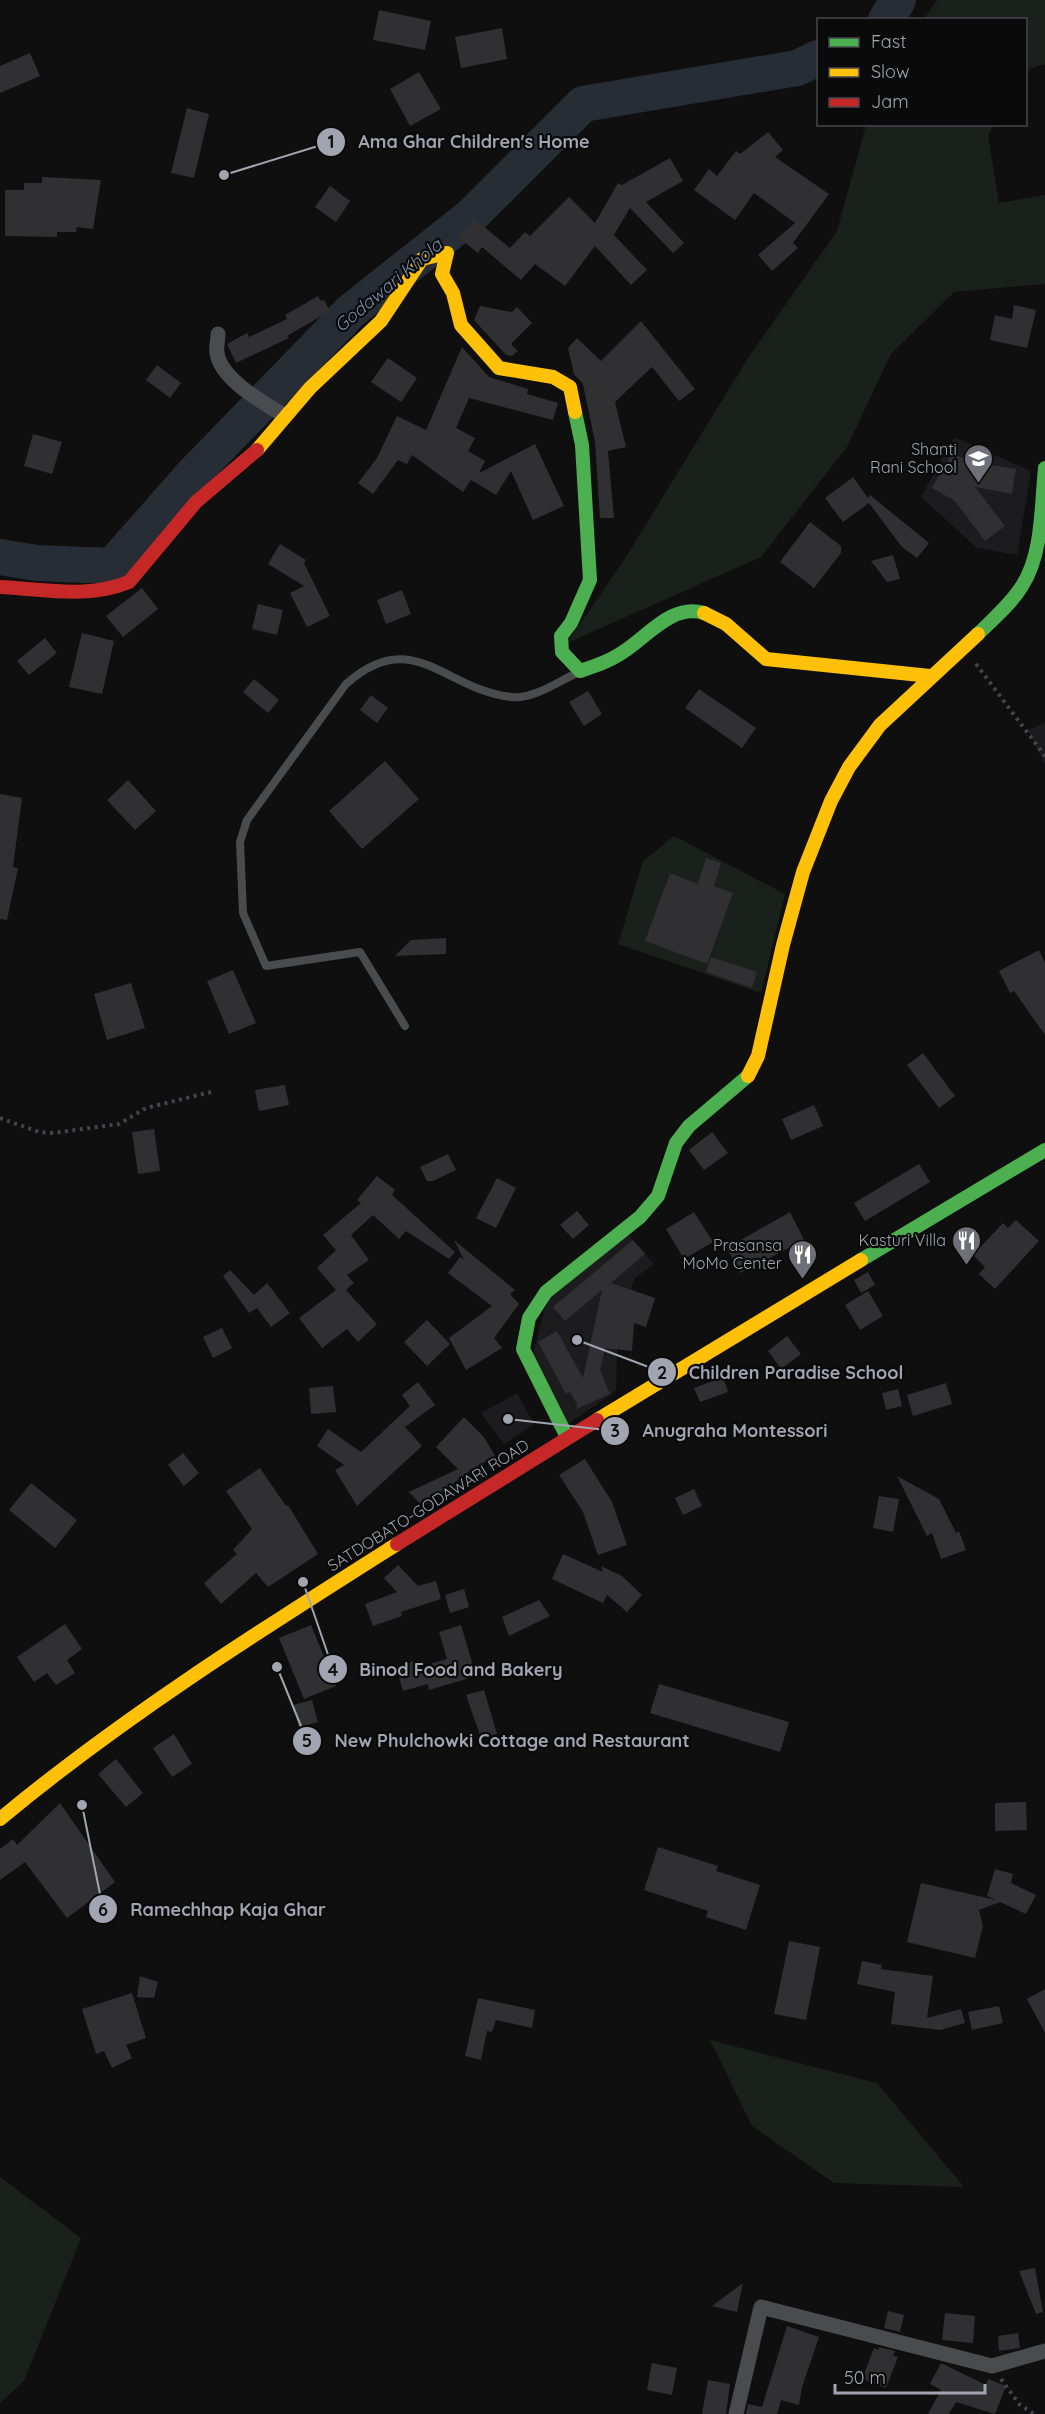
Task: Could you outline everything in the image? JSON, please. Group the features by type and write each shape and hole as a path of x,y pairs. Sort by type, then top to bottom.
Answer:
{"street":[{"path":"0,587 79,593 116,589 129,582 196,502 253,455 310,388 381,321 422,260 447,253 442,274 453,293 461,325 499,368 553,377 570,387 582,445 590,580 571,623 561,636 562,652 580,671 623,652 674,614 693,611 710,614 721,620 753,652 766,659 930,676"},
{"path":"218,334 217,355 244,391 285,416"},
{"path":"567,1437 523,1349 529,1318 546,1292 640,1217 658,1196 676,1143 689,1126 751,1073 758,1056 791,914 811,844 850,765 885,719 930,676 965,649 1014,597 1038,565 1045,468"},
{"name":"SATDOBATO-GODAWARI ROAD","path":"0,1819 46,1780 191,1675 567,1437 1045,1150"},
{"path":"736,2414 761,2307 992,2366 1045,2351"}],"lane":[{"path":"405,1026 360,952 266,966 243,913 239,858 247,820 346,684 364,668 398,657 414,660 464,682 511,697 527,696 580,671"}],"path":[{"path":"965,649 1045,756"},
{"path":"0,1118 39,1132 53,1133 118,1124 146,1108 211,1092"},
{"path":"992,2366 1019,2404 1034,2414"}],"shaded area":[{"path":"937,0 1045,0 1045,64 1029,69 1027,72 1027,18 925,18"},
{"path":"866,126 993,126 988,135 999,203 1045,195 1045,284 954,292 891,354 847,447 761,557 567,643 626,557 748,358 837,231"},
{"name":"Shanti Rani School","path":"954,437 1031,471 1017,555 977,548 921,497"},
{"path":"1045,722 1045,765 1028,730"},
{"path":"674,836 785,894 761,993 618,944 643,861"},
{"path":"627,1233 654,1264 635,1278 618,1322 616,1391 568,1424 532,1358 547,1299"},
{"path":"517,1393 534,1424 504,1444 481,1413"},
{"path":"710,2040 877,2083 964,2187 834,2183 752,2126"},
{"path":"0,2177 81,2238 24,2381 0,2403"}],"building":[{"path":"379,10 431,21 425,50 373,40"},
{"path":"502,28 507,59 461,68 455,37"},
{"path":"30,53 40,76 0,93 0,66"},
{"path":"419,72 441,109 410,126 390,89"},
{"path":"187,108 209,114 194,178 171,173"},
{"path":"768,132 783,150 775,157 829,194 793,243 798,248 772,271 758,255 795,223 754,193 735,220 694,190 709,169 717,176 736,151 740,154"},
{"path":"670,158 683,181 646,202 684,243 673,253 630,208 614,235 647,270 631,285 595,246 565,286 535,264 521,280 482,247 478,253 458,237 473,218 510,248 525,232 530,236 569,197 595,223 618,183 622,185"},
{"path":"42,177 101,180 93,229 77,227 76,232 57,232 57,237 5,236 5,190 24,190 24,183 42,183"},
{"path":"330,186 350,201 336,222 315,207"},
{"path":"318,296 321,301 324,300 330,311 287,336 289,338 236,363 227,344 247,333 249,337 287,319 285,315"},
{"path":"1014,305 1036,310 1027,348 990,340 995,315 1012,319"},
{"path":"480,306 512,312 517,307 532,323 511,344 518,351 512,356 506,355 474,320"},
{"path":"641,321 695,389 679,401 652,367 615,402 626,447 608,451 614,518 600,518 595,442 583,384 574,374 568,348 577,338 601,361"},
{"path":"462,347 489,377 528,389 527,394 558,403 553,420 469,398 456,428 475,438 468,451 485,461 479,473 535,444 564,506 533,520 511,471 496,495 471,480 463,492 412,455 407,464 398,460 373,494 358,483 377,458 397,416 426,430"},
{"path":"388,358 417,378 401,402 371,382"},
{"path":"157,365 181,383 170,398 146,380"},
{"path":"33,434 62,442 52,474 24,466"},
{"path":"952,453 972,462 1016,469 1012,494 975,487 1005,526 985,541 955,501 932,488"},
{"path":"853,477 868,498 870,495 929,543 917,558 902,547 869,503 843,522 825,498"},
{"path":"810,522 841,546 841,553 814,588 780,562"},
{"path":"280,544 306,560 304,563 330,616 307,627 290,593 304,586 268,564"},
{"path":"893,555 900,579 887,582 871,561"},
{"path":"142,588 158,609 123,637 106,616"},
{"path":"402,590 411,614 386,624 377,600"},
{"path":"258,604 283,610 277,635 252,629"},
{"path":"82,633 114,641 102,694 69,687"},
{"path":"45,638 57,653 29,675 17,661"},
{"path":"254,679 279,700 268,713 243,692"},
{"path":"699,689 756,728 742,748 685,708"},
{"path":"588,691 602,714 584,726 569,702"},
{"path":"371,695 388,708 377,723 360,710"},
{"path":"385,761 419,799 362,849 329,811"},
{"path":"128,780 156,811 135,830 107,800"},
{"path":"0,794 22,798 13,867 18,868 7,920 0,919"},
{"path":"706,858 721,863 714,886 733,893 707,964 645,941 670,873 698,884"},
{"path":"446,938 446,954 395,956 411,940"},
{"path":"1039,950 1045,963 1045,1035 1014,991 1010,993 999,971"},
{"path":"711,957 757,972 752,988 706,972"},
{"path":"233,970 256,1023 229,1034 207,981"},
{"path":"131,983 145,1028 107,1040 94,994"},
{"path":"923,1053 955,1096 939,1108 907,1065"},
{"path":"285,1085 289,1105 259,1111 255,1090"},
{"path":"814,1105 823,1126 791,1140 782,1119"},
{"path":"154,1129 160,1171 138,1174 132,1132"},
{"path":"712,1132 728,1153 704,1170 689,1150"},
{"path":"448,1154 456,1170 433,1181 427,1181 420,1167"},
{"path":"919,1164 930,1182 865,1221 854,1203"},
{"path":"377,1176 395,1190 392,1195 455,1252 449,1259 406,1231 399,1239 373,1215 351,1235 369,1260 347,1275 354,1283 346,1290 377,1324 358,1342 347,1329 322,1348 299,1318 336,1290 317,1268 336,1250 323,1235 361,1203 357,1200"},
{"path":"497,1178 516,1188 496,1228 476,1218"},
{"path":"577,1211 589,1225 573,1239 560,1225"},
{"path":"694,1212 713,1242 684,1259 666,1229"},
{"path":"790,1212 804,1240 740,1273 727,1248"},
{"path":"1016,1220 1039,1241 995,1289 979,1274 985,1267 973,1255 1003,1223 1008,1228"},
{"path":"454,1240 515,1290 510,1294 519,1304 494,1338 502,1348 466,1370 449,1338 492,1306 448,1273 460,1257 464,1260"},
{"path":"633,1240 645,1254 611,1283 655,1298 646,1327 634,1323 632,1351 605,1348 600,1370 610,1394 576,1409 577,1404 570,1392 566,1394 538,1342 557,1331 583,1378 602,1290 565,1321 553,1307"},
{"path":"230,1270 254,1295 267,1283 290,1313 271,1327 257,1308 249,1313 223,1276"},
{"path":"868,1272 875,1285 861,1293 854,1280"},
{"path":"868,1291 883,1316 860,1330 845,1305"},
{"path":"427,1320 450,1344 427,1366 404,1342"},
{"path":"222,1328 232,1348 213,1358 203,1337"},
{"path":"787,1336 801,1354 781,1369 768,1351"},
{"path":"723,1377 728,1392 700,1402 694,1388"},
{"path":"418,1382 435,1405 405,1427 422,1446 357,1506 335,1470 344,1465 317,1446 328,1429 361,1452 410,1406 402,1395"},
{"path":"946,1383 952,1404 913,1416 907,1395"},
{"path":"333,1386 336,1412 311,1414 309,1388"},
{"path":"898,1389 902,1406 886,1410 882,1393"},
{"path":"464,1417 484,1437 495,1456 471,1470 423,1507 409,1492 458,1469 436,1447"},
{"path":"183,1453 199,1473 184,1486 168,1465"},
{"path":"585,1459 612,1502 627,1545 598,1555 583,1512 559,1475"},
{"path":"260,1468 286,1506 288,1505 318,1554 268,1587 256,1573 221,1604 204,1583 237,1554 233,1550 252,1529 226,1491"},
{"path":"897,1476 939,1499 956,1533 959,1531 966,1550 941,1559 932,1533 927,1536"},
{"path":"31,1483 77,1520 55,1548 9,1510"},
{"path":"694,1489 702,1506 683,1515 675,1498"},
{"path":"879,1496 899,1499 893,1532 873,1528"},
{"path":"563,1554 603,1572 601,1566 622,1576 642,1595 627,1612 607,1595 603,1603 552,1579"},
{"path":"398,1565 418,1586 436,1581 441,1599 401,1612 402,1616 373,1626 365,1604 397,1592 384,1578"},
{"path":"464,1589 469,1607 450,1613 445,1595"},
{"path":"539,1600 550,1616 509,1636 502,1617"},
{"path":"65,1624 82,1649 67,1660 75,1673 56,1685 47,1673 34,1682 17,1657"},
{"path":"311,1625 336,1686 304,1699 279,1638"},
{"path":"461,1625 476,1676 429,1690 428,1684 403,1691 396,1667 415,1661 417,1668 447,1659 439,1632"},
{"path":"659,1684 789,1722 780,1752 650,1713"},
{"path":"484,1690 497,1734 481,1738 466,1695"},
{"path":"312,1700 318,1722 299,1727 293,1705"},
{"path":"174,1734 192,1764 172,1777 153,1748"},
{"path":"116,1759 143,1793 126,1807 98,1774"},
{"path":"1026,1802 1027,1830 995,1831 995,1803"},
{"path":"60,1803 115,1882 67,1918 25,1862 0,1880 0,1849 13,1839 17,1845"},
{"path":"658,1847 718,1866 716,1871 760,1885 746,1930 706,1917 708,1911 644,1890"},
{"path":"995,1869 1013,1874 1011,1883 1036,1895 1026,1914 1000,1902 979,1910 983,1926 975,1958 907,1942 921,1883 996,1900 987,1896"},
{"path":"789,1941 820,1947 806,2020 774,2014"},
{"path":"862,1961 882,1965 881,1969 933,1976 927,2018 961,2009 965,2023 940,2030 891,2024 895,1992 857,1984"},
{"path":"140,1976 158,1982 154,1998 137,1997"},
{"path":"1045,1989 1045,2033 1027,1999"},
{"path":"132,1993 146,2038 126,2045 132,2058 112,2068 104,2051 96,2054 82,2009"},
{"path":"478,1998 535,2010 532,2028 496,2020 492,2032 487,2031 481,2060 465,2056"},
{"path":"999,2006 1003,2023 972,2030 968,2012"},
{"path":"1035,2268 1043,2312 1036,2314 1019,2271"},
{"path":"743,2283 737,2312 712,2306"},
{"path":"888,2311 904,2315 900,2332 884,2328"},
{"path":"945,2313 975,2316 973,2343 942,2340"},
{"path":"787,2326 819,2337 802,2387 799,2405 781,2400 777,2414 746,2414 748,2404 762,2407"},
{"path":"1018,2333 1020,2348 999,2351 998,2336"},
{"path":"879,2347 895,2351 893,2356 898,2357 886,2388 862,2379 874,2348 878,2350"},
{"path":"652,2363 677,2368 672,2395 647,2390"},
{"path":"941,2363 986,2385 988,2379 1006,2386 995,2414 956,2402 949,2414 928,2414 941,2390 930,2384"},
{"path":"708,2380 730,2384 726,2414 702,2414"}],"waterway":[{"name":"Godawari Khola","path":"887,18 898,0"},
{"name":"Godawari Khola","path":"0,557 37,563 112,566 193,474 351,311 471,216 583,104 797,68 817,58"}],"traffic: fast":[{"path":"575,412 582,445 590,580 571,623 561,636 562,652 580,671 618,655 671,617 692,611 704,613"},
{"path":"978,634 1013,599 1029,573 1040,529 1045,468"},
{"path":"567,1437 523,1349 529,1318 546,1292 640,1217 658,1196 676,1143 689,1126 748,1076"},
{"path":"861,1260 1045,1150"}],"traffic: slow":[{"path":"257,450 310,388 381,321 422,259 447,253 442,274 453,293 461,325 499,368 553,377 570,387 575,412"},
{"path":"704,613 726,624 766,659 930,676"},
{"path":"748,1076 758,1056 783,945 803,872 831,801 849,767 880,725 978,634"},
{"path":"597,1420 861,1260"},
{"path":"0,1819 144,1709 397,1544"}],"traffic: jam":[{"path":"0,587 81,592 129,582 196,502 257,450"},
{"path":"397,1544 597,1420"}],"place":[{"name":"Ama Ghar Children's Home","path":"224,175"},
{"name":"Shanti Rani School","path":"978,484"},
{"name":"Kasturi Villa","path":"967,1266"},
{"name":"Prasansa MoMo Center","path":"803,1280"},
{"name":"Children Paradise School","path":"577,1340"},
{"name":"Anugraha Montessori","path":"508,1419"},
{"name":"Binod Food and Bakery","path":"303,1582"},
{"name":"New Phulchowki Cottage and Restaurant","path":"277,1667"},
{"name":"Ramechhap Kaja Ghar","path":"82,1805"}]}
